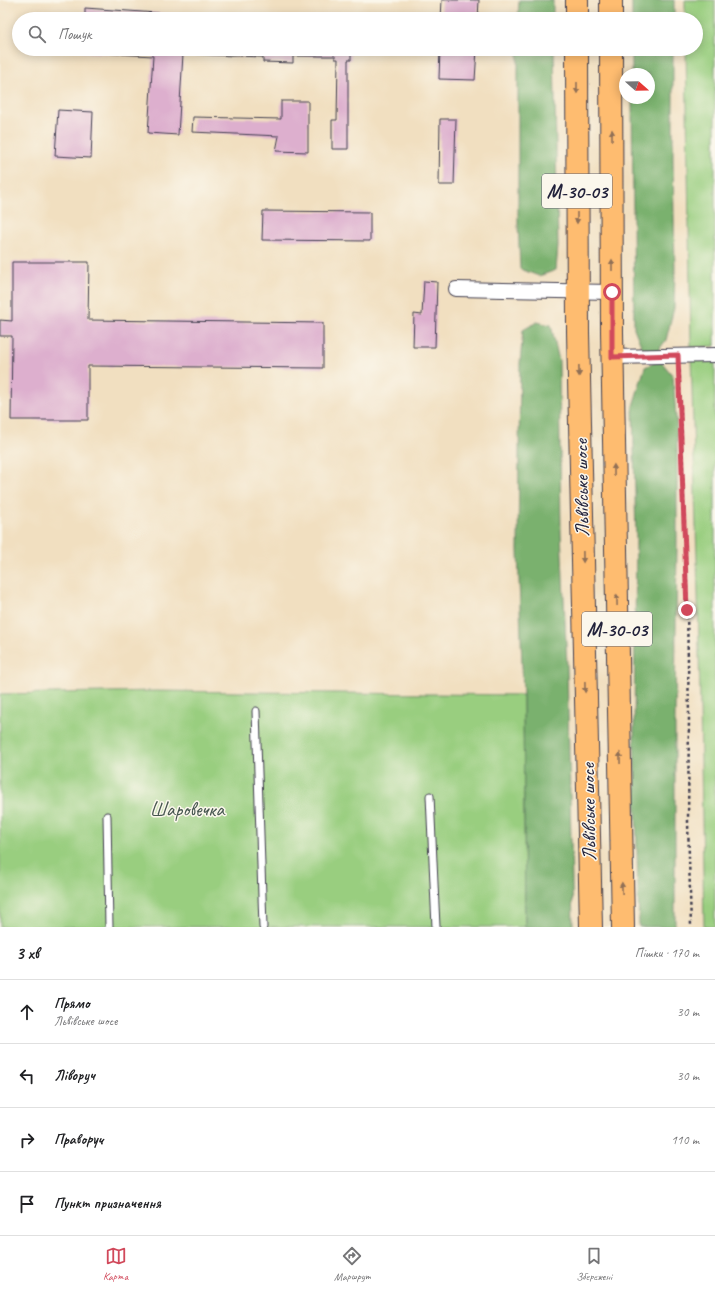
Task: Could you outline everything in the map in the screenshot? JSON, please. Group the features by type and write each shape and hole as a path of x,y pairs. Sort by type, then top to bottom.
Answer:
{"main road":[{"path":"577,0 577,12"},
{"path":"611,0 611,12"},
{"name":"Львівське шосе","path":"577,56 578,291 591,927"},
{"name":"Львівське шосе","path":"612,56 612,357 623,927"}],"street":[{"path":"456,289 612,292"},
{"path":"612,357 678,355 715,356"}],"lane":[{"path":"256,711 263,927"},
{"path":"430,796 436,927"},
{"path":"107,816 109,927"}],"path":[{"path":"678,355 687,610 689,715 688,822 691,927"}],"green space":[{"path":"519,0 553,0 553,12 518,12"},
{"path":"632,0 674,0 674,12 632,12"},
{"path":"685,0 715,0 715,346 691,347 686,56 703,56 703,12 685,12"},
{"path":"518,56 554,56 558,246 556,270 539,276 520,269 518,223"},
{"path":"632,56 673,56 674,308 666,340 657,352 642,348 634,328 632,104 655,104 655,68 632,68"},
{"path":"537,322 551,325 559,361 561,532 567,666 573,927 525,927 523,695 518,550 520,363 523,330"},
{"path":"691,355 715,355 715,927 704,927 698,595"},
{"path":"660,360 673,376 677,432 675,927 639,927 634,732 636,539 633,406 645,367"},
{"name":"Шаровечка","path":"156,691 523,695 525,927 0,927 0,694"}],"building":[{"path":"442,0 479,0 478,12 441,12"},
{"path":"85,8 143,12 85,12"},
{"path":"153,56 183,56 178,135 148,133"},
{"path":"236,56 293,56 293,63 263,62 263,57"},
{"path":"335,56 351,56 351,60 348,60 348,149 332,149 332,120 337,120 338,59 335,59"},
{"path":"440,56 477,56 475,80 439,79"},
{"path":"281,101 308,101 308,152 276,151 279,136 192,132 193,117 281,119"},
{"path":"58,110 93,112 91,158 55,156"},
{"path":"440,119 456,119 454,185 439,185"},
{"path":"263,211 370,212 370,241 262,240"},
{"path":"12,262 89,262 88,320 323,323 323,368 88,366 88,420 11,420 12,336 0,336 0,320 12,321"},
{"path":"424,281 437,282 435,347 413,347 414,314 422,315"}],"route":[{"path":"612,292 612,357 678,355 687,610"}]}
